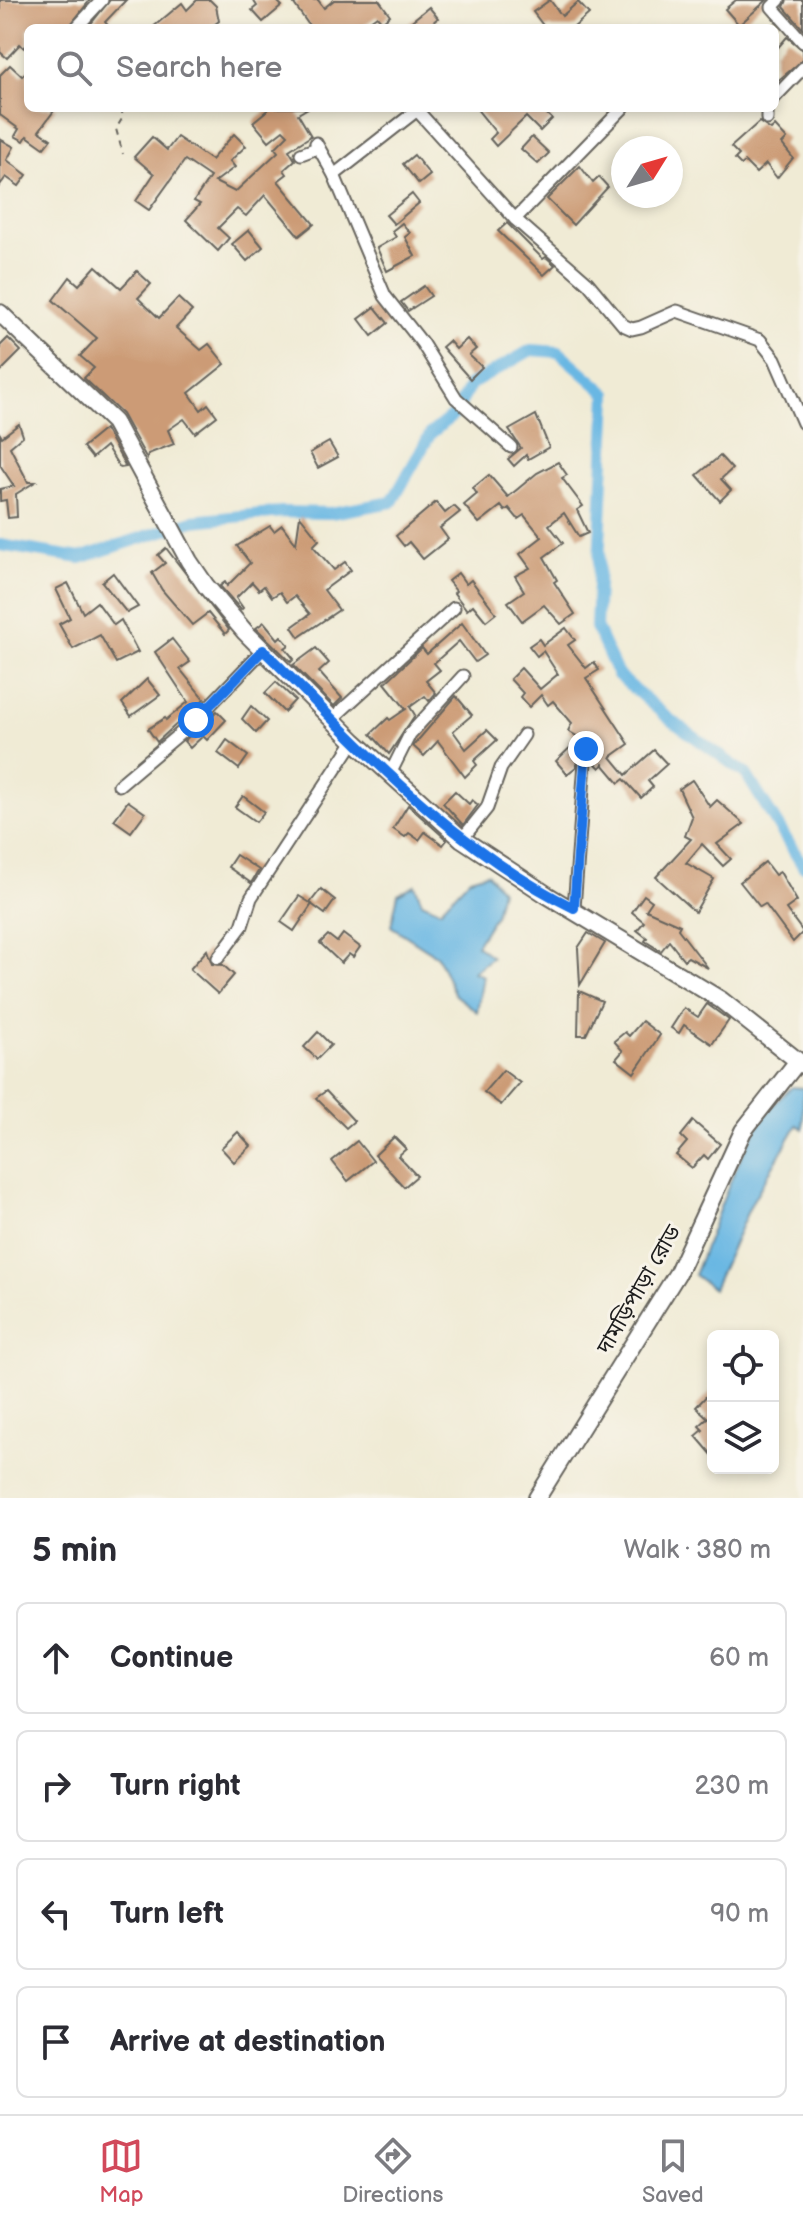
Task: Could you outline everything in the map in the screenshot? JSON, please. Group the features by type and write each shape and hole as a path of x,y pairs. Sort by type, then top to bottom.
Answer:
{"street":[{"path":"80,24 102,0"},
{"path":"779,0 772,7 803,42"},
{"path":"779,93 803,68"},
{"path":"334,175 411,112"},
{"path":"418,112 515,219 588,283 623,325 632,329 641,327 677,311 760,340 775,359 803,423"},
{"path":"515,219 619,112"},
{"path":"301,154 316,146 334,175 385,296 422,343 456,398 511,447"},
{"path":"0,313 114,422 189,561 263,650 354,741 462,839 547,895 574,908 721,1000 800,1063"},
{"path":"332,719 454,608"},
{"path":"119,785 196,720 263,650"},
{"path":"390,774 410,734 463,676"},
{"path":"462,839 487,808 501,768 524,735"},
{"path":"218,958 242,926 251,898 354,741"},
{"path":"574,908 586,749"},
{"name":"দামড়িপাড়া রোড","path":"537,1498 677,1274 743,1131 800,1063"}],"path":[{"path":"122,112 123,117 116,129 123,154"}],"water":[{"path":"487,873 501,890 495,915 476,945 492,957 473,972 483,976 477,1012 455,995 437,956 391,926 398,894 415,885 422,902 440,910 470,878"},
{"path":"792,1087 803,1088 803,1129 797,1125 752,1202 713,1289 694,1275 733,1174 758,1126"}],"building":[{"path":"0,0 90,0 71,24 24,24 24,48 20,44 7,58 0,52"},
{"path":"110,0 126,0 105,22 107,24 91,24"},
{"path":"197,0 210,0 216,6 219,21 215,24 157,24 182,3 187,10"},
{"path":"253,0 276,0 282,6 263,22 252,10 257,6"},
{"path":"300,0 318,0 324,8 334,0 379,0 390,15 382,22 377,16 366,24 308,24 294,4"},
{"path":"550,0 562,16 578,2 589,14 578,24 542,24 533,12"},
{"path":"736,0 767,0 740,24 725,9"},
{"path":"787,0 803,0 803,29 784,7"},
{"path":"429,7 438,18 431,24 408,24"},
{"path":"787,37 803,50 803,60 779,80 779,46"},
{"path":"10,65 22,76 24,74 24,112 53,112 39,131 51,139 44,148 27,136 24,141 15,136 19,129 0,115 0,75"},
{"path":"265,112 301,112 298,114 311,136 289,150 295,160 284,170 287,174 278,181 314,224 299,236 265,195 246,216 237,209 218,228 229,238 218,251 186,220 200,204 194,201 210,177 185,160 149,210 136,201 154,174 134,157 152,137 167,150 177,137 211,160 234,134 246,146 230,161 235,167 215,182 235,192 278,152 275,148 288,135 283,130 269,141 253,122"},
{"path":"479,112 545,112 552,119 540,131 526,117 496,146 490,139 496,133"},
{"path":"759,122 771,130 775,126 787,139 782,144 793,158 777,178 766,164 756,173 745,162 741,165 735,159 739,155 731,147"},
{"path":"532,137 549,153 538,164 521,149"},
{"path":"0,139 14,147 7,160 27,175 19,186 6,177 0,185"},
{"path":"414,155 430,175 419,184 403,164"},
{"path":"580,166 593,183 599,177 608,187 573,225 547,199"},
{"path":"412,194 419,203 394,224 386,215"},
{"path":"402,223 410,233 405,237 415,256 387,271 377,248 396,237 392,231"},
{"path":"507,223 543,259 546,257 555,265 544,275 498,231"},
{"path":"249,230 263,247 247,261 232,244"},
{"path":"96,266 121,288 137,271 151,284 138,298 159,318 178,298 192,311 176,328 201,350 209,344 225,364 189,393 201,410 208,404 217,416 195,433 184,419 168,430 174,444 148,454 147,459 122,414 84,378 94,368 80,356 97,338 53,300 70,277 79,285"},
{"path":"424,286 431,296 408,311 401,302"},
{"path":"375,307 388,323 372,336 359,319"},
{"path":"8,338 21,351 0,372 0,346"},
{"path":"467,339 476,349 469,355 482,367 470,379 442,347 449,341 456,349"},
{"path":"536,415 549,447 528,459 526,455 514,466 508,459 521,448 509,430"},
{"path":"19,424 23,436 10,447 28,482 35,482 16,494 17,517 8,518 6,500 0,501 0,489 14,486 0,465 0,434 2,437"},
{"path":"105,429 126,467 120,468 106,446 92,458 83,447"},
{"path":"329,442 338,457 318,468 310,453"},
{"path":"720,456 732,469 721,479 731,490 720,501 697,475"},
{"path":"558,462 567,475 562,478 583,506 577,510 588,533 579,537 564,513 549,525 563,543 544,557 557,580 554,582 575,614 561,624 544,605 522,621 508,602 524,591 515,576 530,568 520,554 542,537 524,515 518,519 509,508 505,511 501,506 479,523 464,505 477,494 473,488 489,475 508,497 537,473"},
{"path":"436,502 445,513 454,506 460,512 440,528 448,539 423,559 409,542 404,546 396,536"},
{"path":"300,516 319,540 313,546 334,570 345,562 351,570 324,590 339,610 299,637 292,627 310,614 295,596 287,602 280,592 272,597 264,586 259,590 252,582 236,598 243,608 241,610 220,586 225,582 227,586 250,563 237,546 270,526 274,531 282,525 296,544"},
{"path":"166,548 229,630 225,634 208,613 192,625 162,590 152,573 165,563 158,555"},
{"path":"113,573 138,607 127,613 102,582"},
{"path":"458,573 466,584 471,580 496,613 486,621 473,605 467,610 454,593 456,591 448,581"},
{"path":"68,583 83,613 97,602 114,625 121,620 138,652 116,663 100,635 73,649 59,624 70,618 56,589"},
{"path":"264,622 278,639 281,636 289,645 285,648 294,659 291,662 256,628"},
{"path":"462,623 485,655 475,662 459,641 434,663 440,670 426,681 436,693 429,701 425,696 410,707 415,715 389,754 371,734 388,718 390,720 406,709 385,683 422,648 427,654"},
{"path":"566,628 575,640 568,645 586,668 594,662 599,670 586,678 629,744 611,757 626,775 654,750 667,764 648,781 653,787 641,798 624,779 619,783 603,764 600,768 594,762 594,746 587,741 579,745 576,767 567,774 556,761 580,738 568,731 572,723 553,701 548,705 541,695 529,707 520,697 523,693 510,679 521,668 540,689 558,674 543,651 537,656 529,646 539,639 543,645"},
{"path":"172,639 190,662 180,669 204,699 157,742 148,729 166,720 188,702 155,652"},
{"path":"316,648 329,663 319,672 342,698 334,706 293,665"},
{"path":"147,679 160,695 131,716 122,703"},
{"path":"276,682 295,700 284,712 265,693"},
{"path":"456,696 472,715 453,731 466,749 487,730 497,740 474,761 477,765 465,777 438,741 424,756 413,746"},
{"path":"251,706 267,721 256,733 242,719"},
{"path":"217,711 226,720 207,740 203,736 190,748 184,741"},
{"path":"227,740 248,756 239,769 218,753"},
{"path":"692,780 710,807 717,800 744,824 717,844 731,859 723,866 702,844 686,863 714,879 695,912 656,877 691,839 685,836 692,817 679,789"},
{"path":"455,791 469,804 472,800 478,805 463,825 443,803"},
{"path":"243,796 264,812 256,822 235,807"},
{"path":"128,801 145,813 131,832 114,820"},
{"path":"408,805 447,840 443,845 425,832 419,840 409,833 405,837 393,829"},
{"path":"236,855 259,870 251,883 228,867"},
{"path":"765,862 775,875 780,872 797,901 786,909 803,932 793,942 765,904 760,907 740,882"},
{"path":"321,889 335,900 325,914 310,903"},
{"path":"644,895 652,901 646,910 680,925 678,929 708,968 688,957 684,960 669,941 661,951 645,941 647,938 637,930 644,922 632,912"},
{"path":"299,896 312,904 294,931 281,922"},
{"path":"588,933 605,943 580,985 578,948"},
{"path":"343,934 360,947 353,957 349,954 341,963 320,943 328,935 337,942"},
{"path":"207,950 212,964 223,965 234,975 218,994 190,969"},
{"path":"579,991 602,1001 586,1035 578,1035"},
{"path":"707,1004 729,1020 712,1044 684,1025 679,1033 671,1028 684,1008 698,1017"},
{"path":"642,1021 660,1035 634,1073 616,1059 623,1051 614,1041 625,1032 629,1036"},
{"path":"318,1032 331,1045 317,1059 304,1047"},
{"path":"503,1070 520,1083 501,1105 484,1092"},
{"path":"326,1091 354,1121 346,1128 316,1098"},
{"path":"693,1121 720,1144 708,1159 704,1155 692,1168 676,1155 687,1142 681,1136"},
{"path":"238,1132 251,1146 234,1162 221,1148"},
{"path":"394,1137 406,1149 398,1156 417,1176 404,1187 375,1155"},
{"path":"357,1141 373,1161 348,1181 332,1161"},
{"path":"707,1395 707,1417 696,1407"},
{"path":"707,1419 707,1449 696,1436 703,1430 699,1426"}],"waterway":[{"path":"0,545 80,558 193,521 282,512 331,513 392,502 431,433 456,413 470,385 531,350 559,352 607,394 596,627 618,675 668,718 746,774 803,866"}],"route":[{"path":"196,720 263,650 354,741 462,839 547,895 574,908 586,749"}]}
